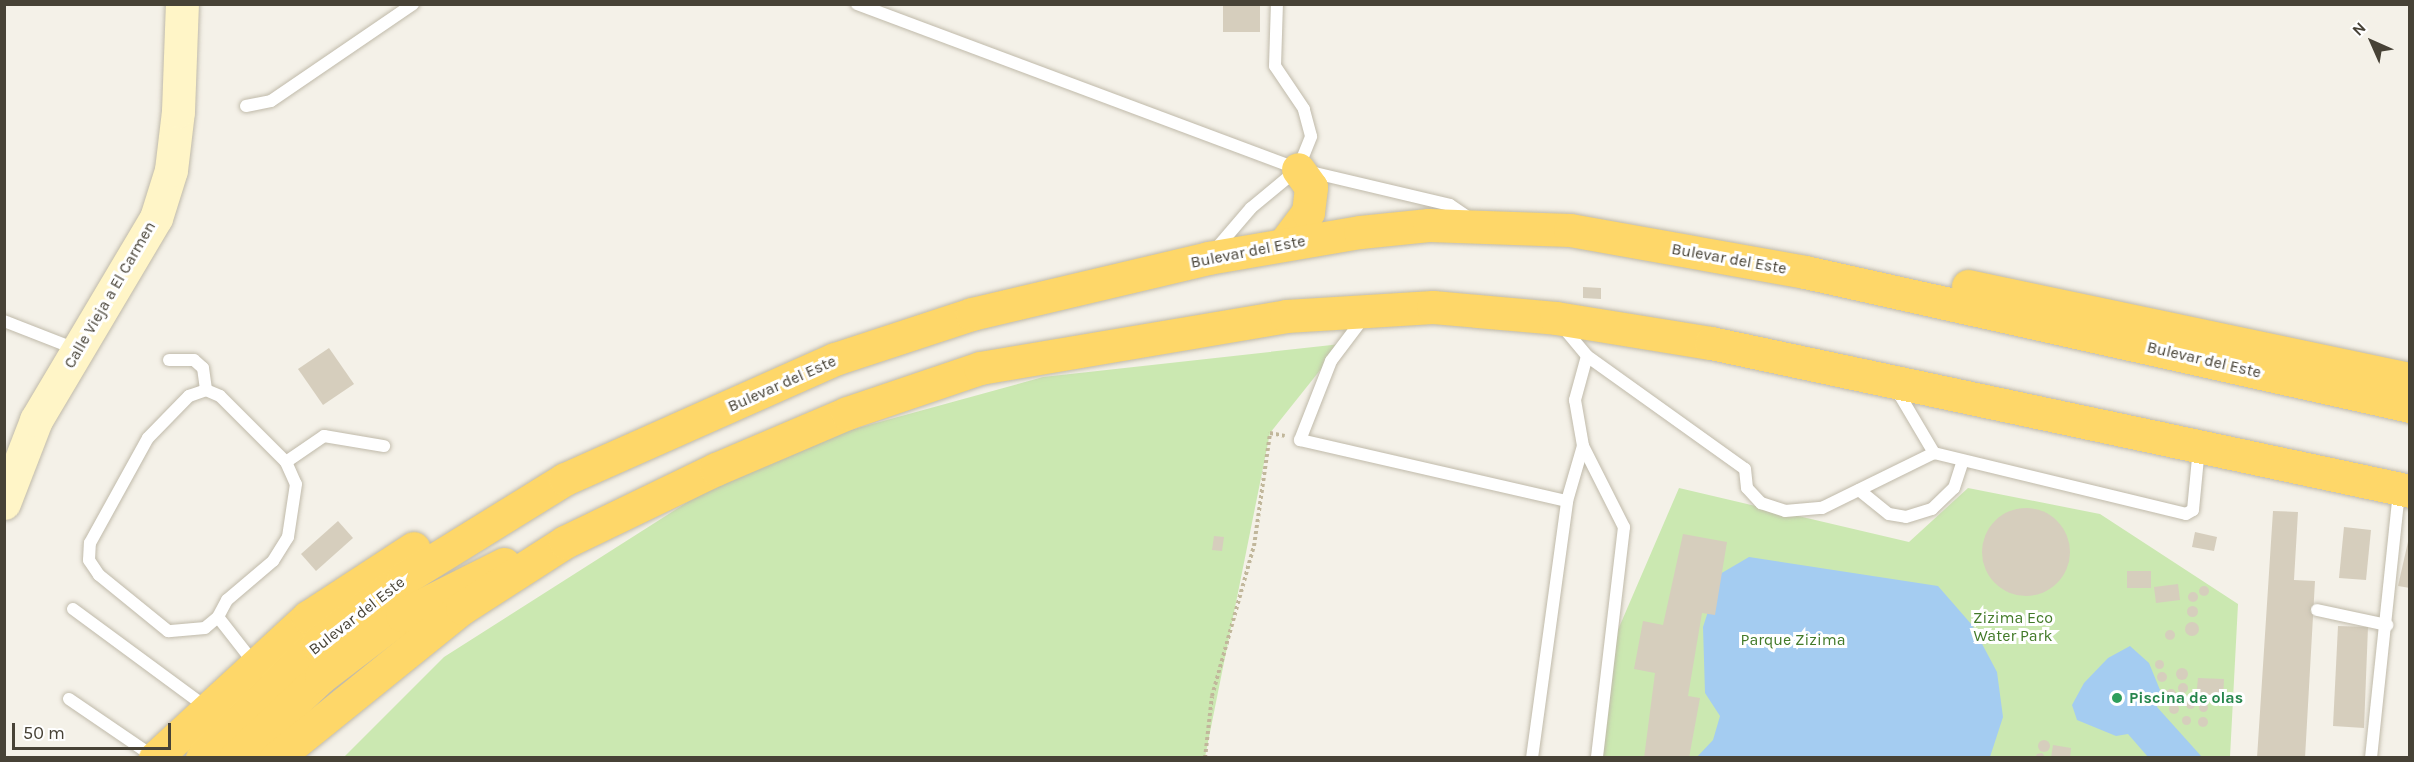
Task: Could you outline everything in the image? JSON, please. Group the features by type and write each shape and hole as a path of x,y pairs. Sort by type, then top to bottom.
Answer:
{"highway":[{"path":"1284,244 1308,212 1311,187 1298,170"},
{"name":"Bulevar del Este","path":"202,758 317,644 403,579 565,479 835,359 972,314 1208,258 1284,244 1429,225 1570,230 1805,272 2409,406"},
{"path":"1805,272 1986,289 2409,379"},
{"path":"235,758 321,677 402,615 465,579 565,542 847,413 980,368 1286,316 1433,307 1556,318 1711,343 2404,490"},
{"path":"155,757 254,663 308,617 390,562 565,479"},
{"path":"276,758 462,608 565,542"}],"street":[{"name":"Calle Vieja a El Carmen","path":"4,503 36,420 156,218 171,170 182,4"}],"lane":[{"path":"246,106 271,101 413,4"},
{"path":"857,4 1298,170 1450,205 1482,226"},
{"path":"1208,258 1251,207 1298,170 1311,136 1304,109 1275,66 1277,4"},
{"path":"1370,310 1331,361 1300,440 1568,501"},
{"path":"1556,318 1587,356 1745,469 1747,488 1761,502 1785,511 1822,508 1934,453 2186,514 2193,510 2199,448"},
{"path":"4,321 79,351"},
{"path":"1587,356 1575,400 1583,446 1624,527 1597,758"},
{"path":"169,360 194,360 203,368 206,390"},
{"path":"1893,383 1934,453"},
{"path":"206,390 220,396 286,462 296,484 288,537 273,561 227,600 218,617 205,628 168,632 99,575 89,560 90,543 148,438 189,396 206,390"},
{"path":"286,462 324,436 384,446"},
{"path":"1532,758 1568,501 1583,446"},
{"path":"1859,490 1889,514 1906,517 1932,509 1954,488 1963,460"},
{"path":"2371,758 2404,490"},
{"path":"72,609 206,707"},
{"path":"2317,610 2387,625"},
{"path":"218,617 254,663"},
{"path":"69,699 155,757"}],"path":[{"path":"1205,758 1212,696 1254,546 1270,433 1300,440"}],"green space":[{"path":"1341,344 1270,433 1205,757 343,758 444,657 763,454 1043,377"},
{"name":"Zizima Eco Water Park","path":"1679,488 1909,542 1968,488 2100,514 2238,604 2230,757 1598,758 1608,653"}],"water":[{"path":"1749,557 1938,586 1972,625 1997,672 2003,717 1990,757 1696,758 1713,740 1720,716 1705,693 1703,627 1720,574"},
{"name":"Piscina de olas","path":"2130,646 2149,663 2160,690 2157,707 2202,757 2148,757 2128,734 2116,736 2077,720 2072,705 2084,683 2108,658"}],"building":[{"path":"1223,4 1260,4 1260,32 1223,32"},
{"path":"1583,287 1601,288 1601,299 1583,298"},
{"path":"329,348 354,384 323,405 298,369"},
{"path":"2026,508 2043,511 2057,521 2067,535 2070,552 2067,569 2057,583 2043,593 2026,596 2009,593 1995,583 1985,569 1982,552 1985,535 1995,521 2009,511"},
{"path":"2273,511 2298,512 2294,580 2315,581 2305,758 2257,758"},
{"path":"338,521 353,538 316,571 301,554"},
{"path":"2344,527 2371,530 2366,580 2339,578"},
{"path":"2195,532 2217,537 2214,551 2192,547"},
{"path":"2410,533 2410,588 2398,586"},
{"path":"1683,534 1727,542 1715,615 1702,613 1688,696 1700,698 1689,758 1644,758 1655,673 1634,669 1643,621 1663,625"},
{"path":"1214,536 1224,537 1222,551 1212,550"},
{"path":"2127,571 2151,571 2151,588 2127,588"},
{"path":"2178,584 2180,600 2156,603 2154,587"},
{"path":"2204,586 2208,587 2208,595 2204,596 2200,595 2199,591 2200,587"},
{"path":"2193,592 2197,593 2197,601 2193,602 2189,601 2188,597 2189,593"},
{"path":"2192,606 2196,607 2196,615 2192,616 2188,615 2187,611 2188,607"},
{"path":"2192,622 2197,624 2199,629 2197,634 2192,636 2187,634 2185,629 2187,624"},
{"path":"2338,626 2368,627 2364,728 2333,726"},
{"path":"2170,630 2174,631 2174,639 2170,640 2166,639 2165,635 2166,631"},
{"path":"2159,660 2163,664 2159,668 2155,664"},
{"path":"2182,668 2188,674 2182,680 2176,674"},
{"path":"2162,672 2167,677 2162,682 2157,677"},
{"path":"2198,678 2224,679 2223,699 2196,698"},
{"path":"2183,683 2188,688 2183,693 2178,688"},
{"path":"2171,689 2175,690 2175,698 2171,699 2167,698 2166,694 2167,690"},
{"path":"2190,700 2194,704 2190,708 2186,704"},
{"path":"2203,702 2208,707 2203,712 2198,707"},
{"path":"2174,704 2179,709 2174,714 2169,709"},
{"path":"2186,715 2191,720 2186,725 2181,720"},
{"path":"2203,717 2207,718 2207,726 2203,727 2199,726 2198,722 2199,718"},
{"path":"2046,740 2050,746 2046,752 2042,752 2038,744"},
{"path":"2053,745 2071,748 2070,758 2051,758"},
{"path":"2042,753 2046,758 2035,758 2037,754"}],"place":[{"name":"Piscina de olas","path":"2117,698"}],"park label":[{"name":"Parque Zizima","path":"1793,640"}]}
